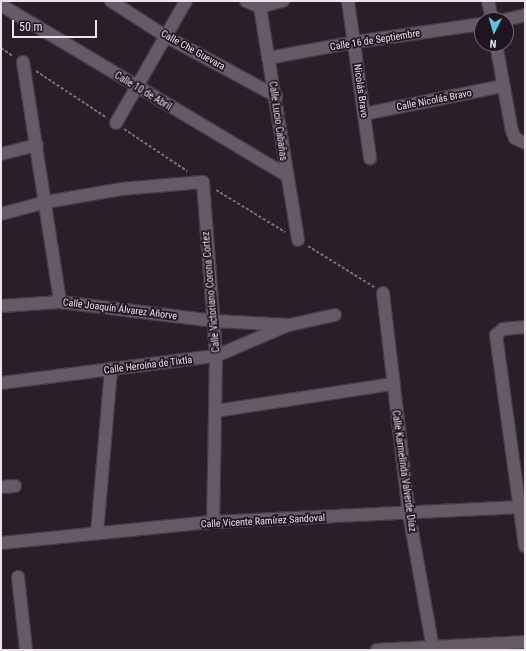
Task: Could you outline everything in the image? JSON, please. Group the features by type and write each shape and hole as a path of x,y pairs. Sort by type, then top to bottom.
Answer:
{"street":[{"name":"Calle Che Guevara","path":"111,1 167,37 276,96"},
{"path":"116,124 138,88 186,1"},
{"path":"246,1 260,4 283,1"},
{"name":"Nicolás Bravo","path":"348,1 370,158"},
{"path":"488,1 490,12"},
{"name":"Calle Lucio Cabañas","path":"260,4 268,58 276,96 286,175 298,240"},
{"name":"Calle 10 de Abril","path":"1,5 286,175"},
{"path":"514,18 525,15"},
{"name":"Calle 16 de Septiembre","path":"268,58 354,42 474,25"},
{"path":"497,52 512,131 515,138 525,142"},
{"path":"23,62 46,202 60,302"},
{"name":"Calle Nicolás Bravo","path":"364,114 503,86"},
{"path":"1,154 37,145"},
{"name":"Calle Victoriano Corona Cortez","path":"46,202 121,189 203,182 215,321 216,411 212,444 213,522"},
{"path":"1,214 46,202"},
{"name":"Calle Karmelinda Valverde Díaz","path":"382,293 409,514 433,649"},
{"name":"Calle Joaquín Álvarez Añorve","path":"1,306 60,302 215,321 289,325"},
{"path":"289,325 335,315"},
{"name":"Calle Heroína de Tixtla","path":"1,383 216,356 289,325"},
{"path":"525,326 503,329 496,335 522,507 525,546"},
{"path":"97,533 111,369"},
{"path":"216,411 392,384"},
{"path":"1,487 15,486"},
{"name":"Calle Vicente Ramírez Sandoval","path":"1,543 213,522 409,514 522,507"},
{"path":"18,577 26,650"},
{"path":"376,650 433,649 525,642"}]}
